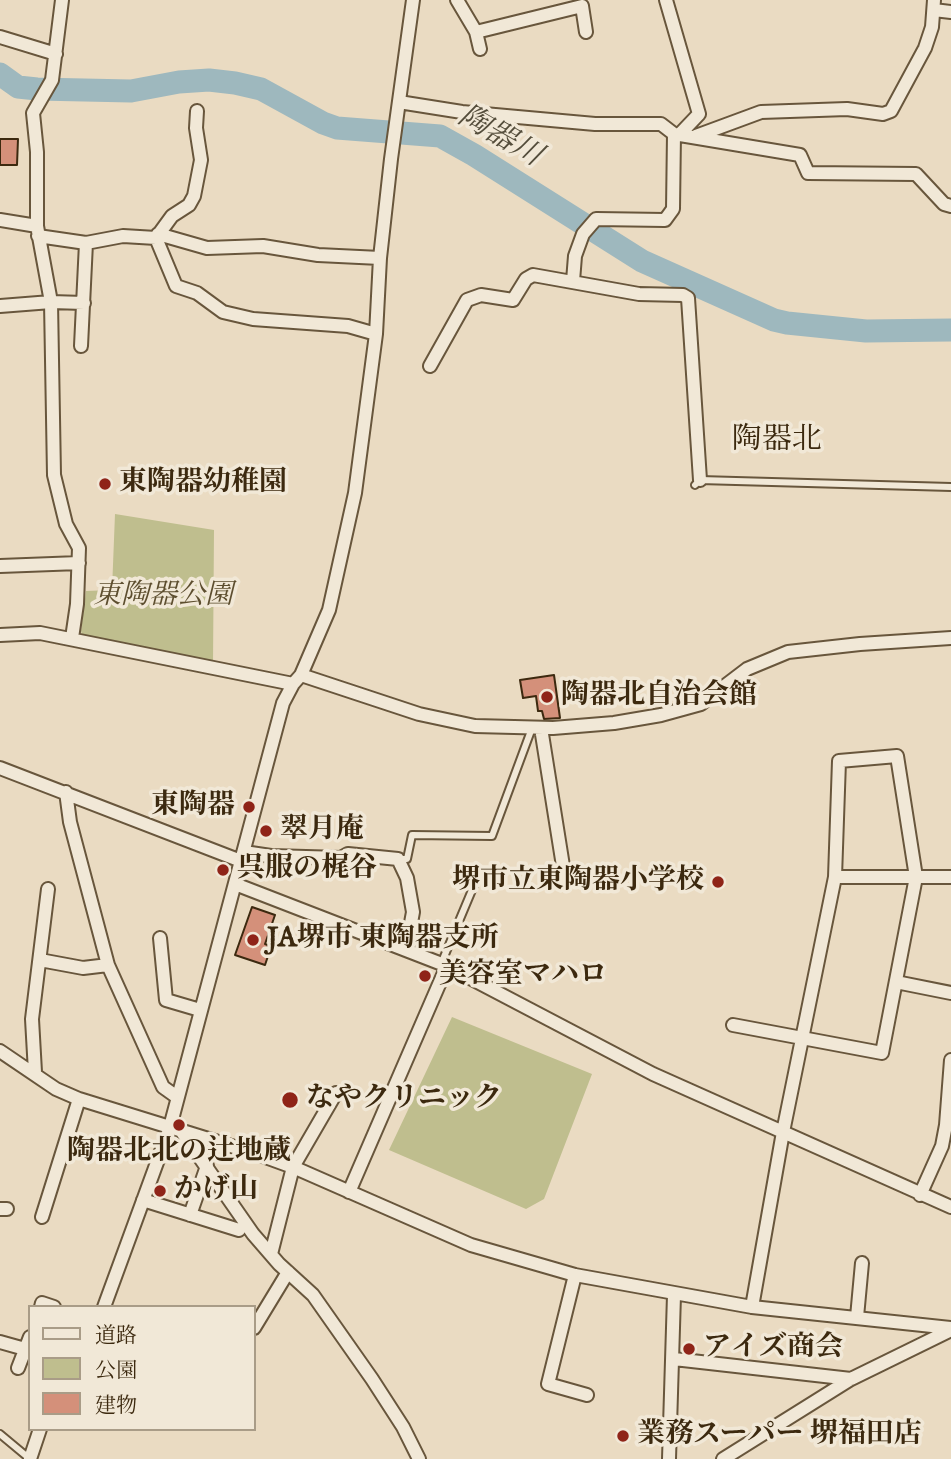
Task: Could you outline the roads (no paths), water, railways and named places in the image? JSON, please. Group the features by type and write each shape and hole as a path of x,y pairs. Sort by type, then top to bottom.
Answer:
{"street":[{"path":"62,0 56,54 47,89 33,113 37,152 37,231 51,302 54,475 66,524 79,548 72,638"},
{"path":"105,1305 144,1200 176,1129 177,1097 283,703 297,680 329,610 355,493 376,334 380,258 391,159 413,0"},
{"path":"457,0 476,32 480,50"},
{"path":"573,281 575,256 587,229 596,219 665,220 673,209 682,135 699,114 666,0"},
{"path":"682,135 761,112 847,109 883,114 891,111 925,48 932,27 934,5 951,12"},
{"path":"476,32 582,6 586,32"},
{"path":"0,37 56,54"},
{"path":"399,102 462,112 596,124 661,124 682,135 800,155 808,173 916,174 944,204 951,205"},
{"path":"157,236 172,216 188,205 194,196 201,160 196,128 197,111"},
{"path":"0,220 86,243 123,236 157,236 207,248 263,246 318,255 380,258"},
{"path":"157,236 176,285 197,293 223,312 253,318 348,327 376,334"},
{"path":"81,346 86,243"},
{"path":"430,366 467,300 481,295 513,300 526,279 533,275 639,294 683,295 688,298 697,483"},
{"path":"0,306 51,302 84,303"},
{"path":"0,566 79,562"},
{"path":"0,635 40,632 297,680 419,715 475,726 537,728 614,723 661,715 701,704 747,669 788,652 951,638"},
{"path":"537,728 563,866"},
{"path":"733,1025 802,1039 882,1053 916,877 898,756 839,761 835,877 802,1039 783,1132 752,1307"},
{"path":"0,768 243,856 341,858 348,854 398,859 407,878 413,912 406,950"},
{"path":"65,792 70,822 108,965 163,1087 177,1097"},
{"path":"835,877 951,877"},
{"path":"235,884 444,965 653,1074 951,1207"},
{"path":"35,1072 32,1019 48,889"},
{"path":"160,938 166,1000 200,1010"},
{"path":"40,960 83,968 108,965"},
{"path":"349,1192 444,965"},
{"path":"896,982 951,993"},
{"path":"0,1051 35,1072 56,1089 79,1099 293,1167 471,1245 575,1275 674,1295 752,1307 951,1329"},
{"path":"920,1195 942,1146 951,1060"},
{"path":"271,1254 293,1167 336,1093"},
{"path":"41,1217 79,1099"},
{"path":"176,1129 207,1166 253,1234 313,1295 372,1379 419,1459"},
{"path":"190,1214 207,1166"},
{"path":"144,1200 239,1230"},
{"path":"857,1317 862,1263"},
{"path":"256,1325 288,1272"},
{"path":"575,1275 548,1384 587,1395"},
{"path":"669,1459 674,1295"},
{"path":"723,1459 851,1379 951,1329"},
{"path":"0,1342 27,1343 18,1368"},
{"path":"674,1359 851,1379"},
{"path":"30,1459 39,1431"}],"lane":[{"path":"697,483 951,487"},
{"path":"398,859 407,859 412,835 492,836 537,728"},
{"path":"444,965 475,883"},
{"path":"0,1434 30,1459"}],"waterway":[{"name":"陶器川","path":"0,74 18,87 37,89 131,91 179,82 209,80 235,83 261,89 337,128 440,136 642,261 774,320 866,331 951,330"}],"place":[{"name":"東陶器幼稚園","path":"105,484"},
{"name":"陶器北自治会館","path":"547,697"},
{"name":"東陶器","path":"249,807"},
{"name":"翠月庵","path":"266,831"},
{"name":"呉服の梶谷","path":"223,870"},
{"name":"堺市立東陶器小学校","path":"718,882"},
{"name":"JA堺市 東陶器支所","path":"253,940"},
{"name":"美容室マハロ","path":"425,976"},
{"name":"なやクリニック","path":"290,1100"},
{"name":"陶器北北の辻地蔵","path":"179,1125"},
{"name":"かげ山","path":"160,1191"},
{"name":"アイズ商会","path":"689,1349"},
{"name":"業務スーパー 堺福田店","path":"623,1436"}],"district":[{"name":"陶器北","path":"777,442"}],"park label":[{"name":"東陶器公園","path":"163,597"}]}
